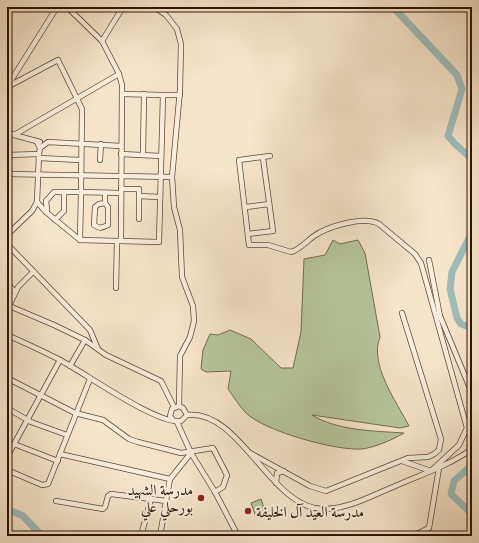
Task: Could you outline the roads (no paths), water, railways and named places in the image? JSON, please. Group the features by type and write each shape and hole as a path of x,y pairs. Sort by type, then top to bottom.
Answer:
{"street":[{"path":"7,87 57,7"},
{"path":"67,7 102,41 119,74 122,85 121,191 116,288"},
{"path":"102,41 123,7"},
{"path":"154,7 166,16 177,29 180,44 180,95 172,177 174,207 180,230 182,277 190,297 194,314 192,329 180,356 176,406 170,413 238,536"},
{"path":"7,87 58,60 78,98 83,116 80,143 80,240"},
{"path":"14,135 119,74"},
{"path":"122,94 180,95"},
{"path":"143,155 144,94"},
{"path":"36,202 55,220 80,240 159,242 163,95"},
{"path":"7,131 14,135 36,142 121,146"},
{"path":"7,235 32,211 36,202 40,148 36,142"},
{"path":"40,148 48,142"},
{"path":"100,160 101,144"},
{"path":"121,154 161,156"},
{"path":"7,155 80,160"},
{"path":"270,156 239,160 246,207 249,245 268,245 291,252 328,228 373,221 384,228 418,258 424,272 467,428 459,445 431,471"},
{"path":"248,234 273,231 263,158"},
{"path":"7,174 172,177"},
{"path":"46,212 46,201 54,192 105,193 139,189 139,218"},
{"path":"55,220 64,211 64,192"},
{"path":"104,203 94,207 94,226 98,228 108,226 108,207 104,203 105,193"},
{"path":"139,196 160,196"},
{"path":"246,207 269,204"},
{"path":"7,244 90,330 99,350"},
{"path":"429,260 440,316 472,393"},
{"path":"33,272 15,292 8,305 85,340 106,355 161,381 176,406 184,408 187,414"},
{"path":"7,283 15,292"},
{"path":"250,453 310,486 326,491 402,460 408,458 428,457 434,454 441,444 441,439 402,312"},
{"path":"7,335 60,360 90,379 160,418 175,421 185,419 187,414"},
{"path":"70,366 85,340"},
{"path":"7,457 60,360"},
{"path":"7,378 75,413 103,420 129,439 181,453 191,453 210,447 216,452 227,475 223,486 215,492"},
{"path":"7,470 46,485 48,484 75,413 90,379"},
{"path":"7,408 27,420 67,435"},
{"path":"187,414 197,414 217,422 250,453 276,483 294,498 314,508 323,509 346,506 440,468 472,449"},
{"path":"7,444 58,461"},
{"path":"160,536 170,479 191,453"},
{"path":"60,454 170,479"},
{"path":"402,460 431,471"},
{"path":"413,536 429,528 440,468"},
{"path":"276,483 277,472 284,471"},
{"path":"56,501 103,509 106,507 108,496 111,494 166,501"},
{"path":"141,536 151,499"},
{"path":"325,536 332,534"}],"waterway":[{"path":"393,7 457,75 462,89 448,136 472,159"},
{"path":"472,232 452,272 450,289 457,318 461,324 472,328"},
{"path":"472,465 454,481 451,494 472,514"},
{"path":"7,509 23,516 42,536"}],"place":[{"name":"مدرسة الشهيد بورحلي علي","path":"201,498"},
{"name":"مدرسة العيد آل الخليفة","path":"248,511"}]}
